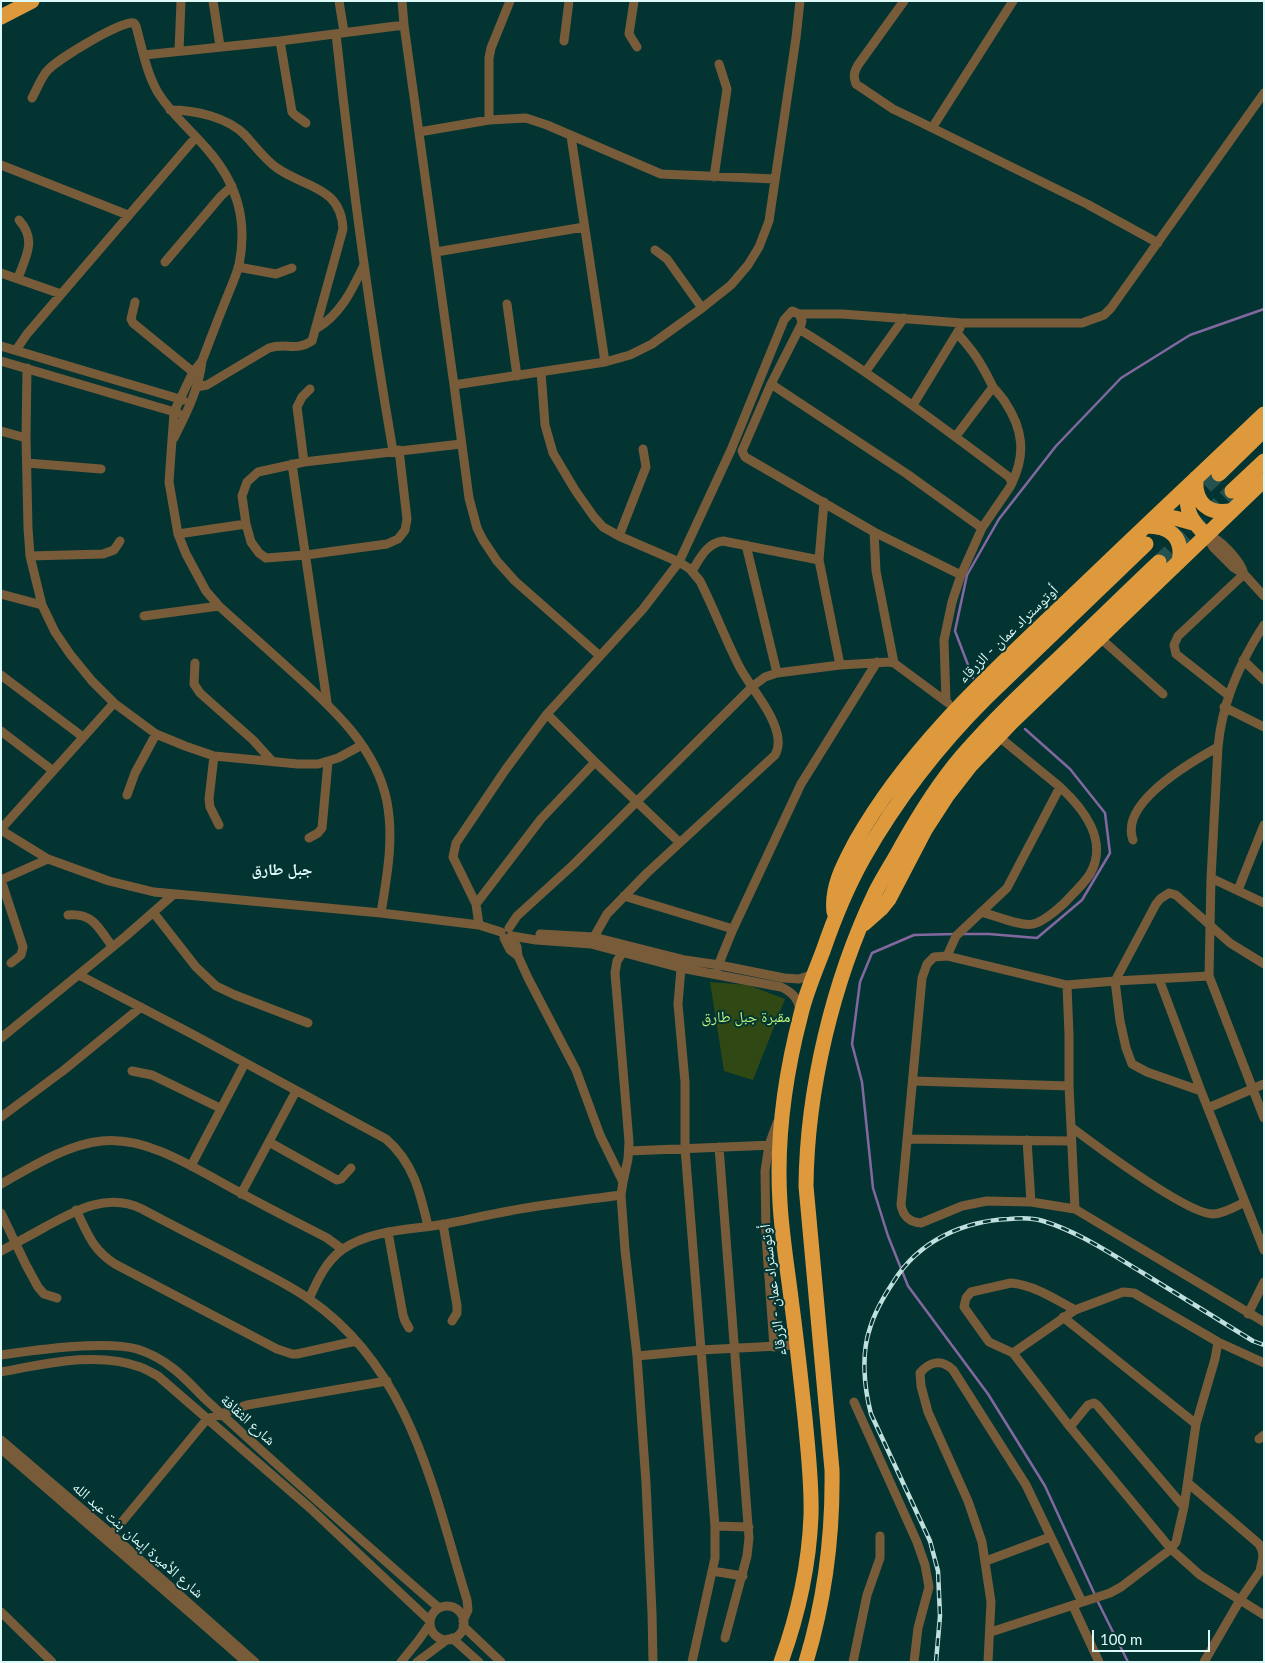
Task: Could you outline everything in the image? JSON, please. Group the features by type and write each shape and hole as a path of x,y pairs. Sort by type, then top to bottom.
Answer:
{"highway":[{"path":"1,17 32,1"},
{"name":"أوتوستراد عمان - الزرقاء","path":"835,917 834,897 838,877 856,842 881,800 932,735 951,705 1264,414"},
{"path":"1219,474 1264,430"},
{"path":"1232,491 1264,461"},
{"path":"806,1662 818,1618 826,1576 831,1534 832,1491 832,1470 806,1186 807,1150 810,1116 822,1050 842,980 861,927 876,893 920,826 971,765 998,736 1264,480"},
{"path":"1191,482 1202,503 1208,508 1216,512 1233,510"},
{"path":"1191,482 1187,505 1193,523"},
{"path":"1151,521 1175,518 1193,523 1206,535"},
{"path":"1151,521 1170,531 1176,537 1179,545 1179,562"},
{"name":"أوتوستراد عمان - الزرقاء","path":"781,1662 803,1584 811,1516 811,1478 774,1145 783,1111 801,1013 835,917 864,858 917,776 968,716 1146,544"},
{"path":"920,826 936,789 961,757 1002,713 1159,562"},
{"path":"881,800 894,809"}],"street":[{"path":"179,51 181,1"},
{"path":"213,1 220,46"},
{"path":"339,1 351,170 371,318 396,451 407,519 405,530 398,539 378,546 270,558 263,556 252,545 246,524 242,496 247,482 258,472 304,462 396,451 461,444"},
{"path":"402,1 461,444 472,512 477,528 490,552 515,581 600,656"},
{"path":"490,120 489,58 491,48 510,1"},
{"path":"564,41 569,1"},
{"path":"634,1 629,34 637,47"},
{"path":"454,385 605,362 630,355 652,344 702,308 731,284 748,265 759,247 769,221 800,1"},
{"path":"904,1 858,65 854,72 856,84 893,109 1087,204 1158,243"},
{"path":"932,128 1013,1"},
{"path":"32,98 44,76 54,63 111,30 128,23 134,23 154,84 170,110 220,164 232,186 240,206 242,225 242,242 238,267 197,373 180,398 174,412 169,482 178,534 206,591 219,606 327,702 369,756 378,773 385,793 389,816 389,851 382,913"},
{"path":"144,55 280,41 404,24"},
{"path":"280,41 292,112 306,123"},
{"path":"714,177 727,89 719,64"},
{"path":"480,925 476,904 453,857 456,843 506,769 547,714 642,609 678,562 730,450 784,320 792,312 799,314 842,314 962,323 1082,323 1104,315 1158,243 1264,93"},
{"path":"170,110 193,111 237,128 277,168 330,196 336,203 342,221 342,229 312,341 302,347 281,345 269,348 207,386 196,387"},
{"path":"419,132 490,120 509,118 531,120 547,124 661,174 775,179"},
{"path":"571,136 605,362"},
{"path":"16,350 27,334 196,137"},
{"path":"1,165 128,215"},
{"path":"165,262 221,196 232,186"},
{"path":"18,278 30,239 26,228 19,220"},
{"path":"436,252 584,227"},
{"path":"655,250 667,259 702,308"},
{"path":"316,329 325,323 347,299 364,264"},
{"path":"238,267 276,274 292,268"},
{"path":"1,273 61,294"},
{"path":"135,302 131,319 133,323 197,373"},
{"path":"507,304 517,376"},
{"path":"799,314 802,321 799,329 771,384 742,451 745,457 874,532 960,575"},
{"path":"866,372 904,318"},
{"path":"913,404 962,323"},
{"path":"799,329 913,404 1009,477 1012,483"},
{"path":"951,705 944,640 952,602 960,575 982,528 1017,473 1021,446 1020,433 1013,416 980,363 957,332"},
{"path":"1,346 191,402"},
{"path":"1,361 185,415"},
{"path":"27,368 26,438 30,556 42,606 55,632 70,654 114,703 156,734 214,756 309,765 328,762 362,745"},
{"path":"541,372 545,425 553,453 575,490 603,527 618,536 678,562 692,571 700,581 740,666 776,727 778,740 775,755 679,842 624,896 607,914 594,937"},
{"path":"171,444 191,402 196,387 197,373"},
{"path":"771,384 907,474 982,528"},
{"path":"956,436 994,387"},
{"path":"304,462 297,407 302,397 310,389"},
{"path":"1,431 26,438"},
{"path":"618,536 646,467 643,449"},
{"path":"27,463 101,469"},
{"path":"292,464 327,702"},
{"path":"824,502 819,560 840,665"},
{"path":"178,534 246,524"},
{"path":"874,532 876,571 894,663"},
{"path":"1206,535 1213,547 1234,568 1244,574 1264,596"},
{"path":"30,556 103,554 114,550 120,541"},
{"path":"692,571 706,550 715,542 723,541 819,560"},
{"path":"746,545 777,673"},
{"path":"1228,695 1176,654 1174,644 1178,636 1244,574"},
{"path":"1,594 42,606"},
{"path":"144,616 219,606"},
{"path":"1264,625 1243,660 1224,707 1218,747 1211,878 1209,976 1264,1118"},
{"path":"1100,637 1163,694"},
{"path":"1243,660 1264,680"},
{"path":"195,662 194,684 200,693 253,740 272,761"},
{"path":"508,934 517,916 573,865 752,686 765,677 777,673 840,665 877,662 894,663 951,705"},
{"path":"717,969 733,929 801,784 877,662"},
{"path":"1,675 83,737"},
{"path":"114,703 1,829 48,859 127,886 154,892 382,913 480,925 536,940 591,944 681,968 717,969 791,979 799,979 814,974"},
{"path":"1224,707 1264,727"},
{"path":"547,714 679,842"},
{"path":"1,731 52,770"},
{"path":"127,795 156,734"},
{"path":"981,912 1022,923 1034,924 1040,922 1065,903 1091,873 1097,847 1094,833 1086,816 1075,801 998,736"},
{"path":"1132,840 1130,826 1146,797 1181,769 1218,747"},
{"path":"214,756 208,799 219,825"},
{"path":"309,838 318,833 322,828 328,762"},
{"path":"476,904 541,819 595,762"},
{"path":"947,956 956,936 1010,884 1060,788"},
{"path":"1238,890 1264,825"},
{"path":"11,963 21,955 23,947 1,880 48,859"},
{"path":"1211,878 1264,903"},
{"path":"1201,1091 1147,1072 1132,1064 1120,1021 1115,981 1156,904 1163,896 1169,893 1176,895 1236,947 1264,964"},
{"path":"1,1038 6,1030 79,975 174,894"},
{"path":"624,896 733,929"},
{"path":"154,912 196,967 216,986 308,1022"},
{"path":"68,915 85,916 91,920 112,946"},
{"path":"508,934 594,937 685,960 781,986 795,996 801,1013"},
{"path":"508,934 517,947 518,956 576,1070 600,1135 623,1182"},
{"path":"623,952 616,961 615,973 629,1151 621,1194 625,1250 637,1356 649,1546 653,1662"},
{"path":"1209,976 1067,985 947,956 934,956 927,964 924,972 902,1204 903,1213 915,1223 921,1223 962,1206 986,1202 1031,1202 1075,1209 1264,1322"},
{"path":"681,968 678,1004 685,1082 685,1148 715,1526 715,1558 692,1662"},
{"path":"79,975 374,1131 396,1148 405,1159 415,1178 428,1226"},
{"path":"1160,980 1201,1091 1264,1250"},
{"path":"1067,985 1069,1035 1068,1086 1075,1209"},
{"path":"1,1117 64,1070 141,1007"},
{"path":"191,1166 245,1063"},
{"path":"132,1071 152,1075 220,1108"},
{"path":"914,1081 1068,1086"},
{"path":"1208,1108 1264,1084"},
{"path":"241,1194 296,1090"},
{"path":"1071,1127 1152,1184 1192,1208 1214,1214 1245,1202"},
{"path":"908,1139 1071,1141"},
{"path":"1,1184 46,1159 84,1144 123,1140 148,1146 191,1166 327,1238 342,1249"},
{"path":"1027,1140 1031,1202"},
{"path":"269,1142 337,1180 341,1179 351,1168"},
{"path":"629,1151 774,1145 765,1171 764,1204 774,1347"},
{"path":"719,1147 749,1527 747,1556 725,1638"},
{"path":"309,1298 321,1274 342,1249 363,1239 388,1232 621,1194"},
{"path":"1,1251 76,1210 87,1206 116,1202 136,1206 309,1298 342,1326 373,1360 387,1381 416,1438 468,1604 460,1634 417,1662"},
{"path":"76,1210 94,1246 102,1256 277,1349 297,1354 356,1341"},
{"path":"1,1213 38,1287 44,1294 57,1298"},
{"path":"443,1224 457,1306 457,1313 452,1321"},
{"path":"388,1232 403,1315 409,1328"},
{"path":"1248,1314 1264,1282"},
{"path":"1074,1310 1032,1288 1018,1283 971,1292 966,1298 964,1307 988,1342 1013,1353 1070,1426 1172,1549 1200,1575 1264,1615"},
{"path":"1013,1353 1074,1310 1128,1292 1134,1293 1218,1342 1264,1363"},
{"path":"1063,1316 1196,1424"},
{"path":"991,1632 1110,1593 1172,1549 1178,1535 1184,1508 1196,1424 1218,1342"},
{"path":"637,1356 797,1344"},
{"name":"شارع الثقافة","path":"1,1355 115,1346 139,1350 167,1363 364,1544 439,1608"},
{"name":"شارع الثقافة","path":"1,1372 71,1361 106,1359 127,1362 142,1367 158,1376 310,1508 430,1622"},
{"path":"988,1662 992,1602 986,1561 974,1515 928,1412 919,1378 922,1370 934,1363 944,1363 953,1370 1026,1485 1082,1602"},
{"path":"109,1537 207,1419 247,1405 387,1381"},
{"path":"854,1402 917,1542 925,1565 929,1587 918,1628 914,1662"},
{"path":"1070,1426 1088,1405 1094,1403 1097,1405 1184,1508"},
{"name":"شارع الأميرة إيمان بنت عبد الله","path":"1,1440 246,1662"},
{"name":"شارع الأميرة إيمان بنت عبد الله","path":"1,1449 109,1537 255,1662"},
{"path":"1188,1483 1258,1544 1262,1550 1263,1557 1262,1572 1240,1600 1204,1662"},
{"path":"715,1526 749,1527"},
{"path":"853,1662 867,1595 880,1558 880,1536"},
{"path":"986,1561 1050,1537"},
{"path":"712,1572 742,1576"},
{"path":"454,1608 462,1602 465,1591"},
{"path":"401,1662 418,1641 435,1611 447,1606 454,1608 462,1616 463,1623 501,1662"},
{"path":"1073,1606 1099,1662"},
{"path":"1,1612 52,1662"},
{"path":"430,1622 436,1636 450,1639 480,1662"}],"green space":[{"name":"مقبرة جبل طارق","path":"710,982 748,985 785,999 753,1080 724,1071"}],"waterway":[{"path":"973,678 955,631 967,575 999,519 1056,446 1121,378 1190,335 1264,309"},
{"path":"963,934 1037,938 1082,900 1110,853 1105,813 1070,769 1025,729"},
{"path":"955,934 914,935 872,953 860,982 852,1044 862,1082 873,1188 888,1236 908,1286 988,1394 1045,1486 1095,1595"},
{"path":"1097,1600 1128,1662"}],"tunnel":[{"path":"1189,502 1219,474"},
{"path":"1159,562 1232,491"}],"railway":[{"path":"936,1662 940,1616 938,1571 930,1541 871,1414 864,1371 865,1349 874,1316 894,1281 916,1255 929,1244 944,1236 975,1224 1017,1218 1043,1221 1069,1231 1094,1244 1253,1341 1264,1345"}],"district":[{"name":"جبل طارق","path":"282,870"}]}
